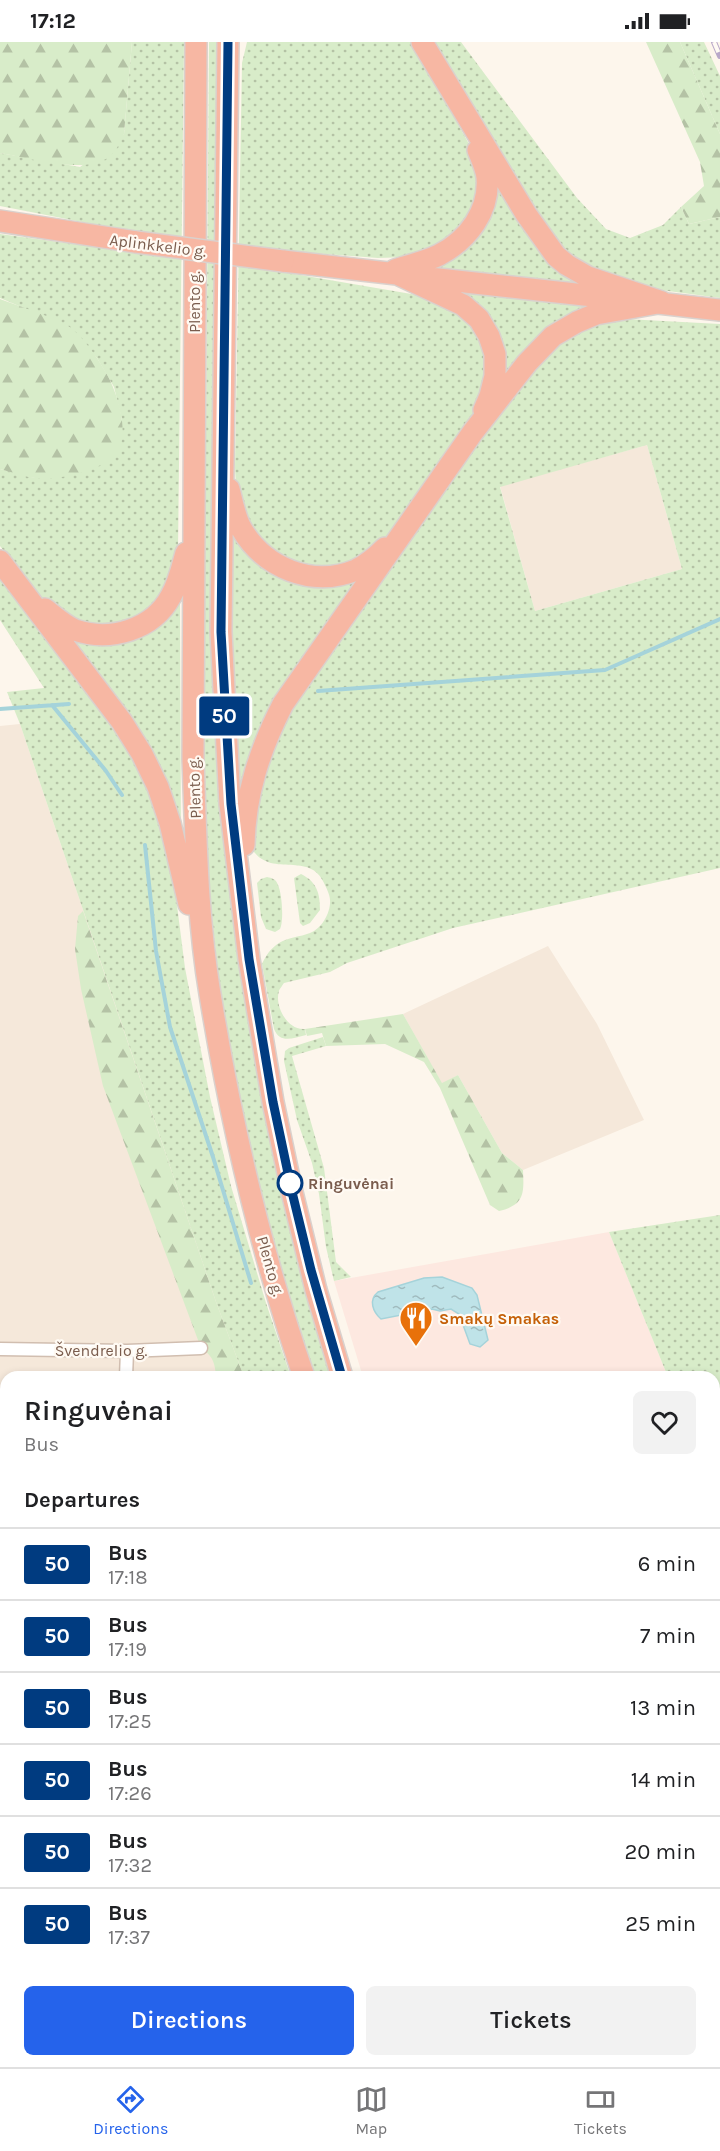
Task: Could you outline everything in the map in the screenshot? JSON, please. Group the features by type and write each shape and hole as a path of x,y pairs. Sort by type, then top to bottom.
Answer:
{"highway":[{"name":"Plento g.","path":"196,42 193,759 198,876 210,992 238,1139 269,1260 302,1371"},
{"name":"Plento g.","path":"228,42 221,632 235,850 263,1046 292,1192 316,1290 340,1371"},
{"path":"228,89 240,42"},
{"path":"422,42 526,214 556,256 588,277 663,303"},
{"path":"393,273 437,256 455,245 473,227 480,215 487,188 487,174 468,118"},
{"name":"Aplinkkelio g.","path":"0,221 283,261 720,310"},
{"path":"393,273 463,305 479,319 489,336 495,354 495,376 490,396 473,432"},
{"path":"249,959 252,926 244,843 252,780 265,740 284,704 473,432 538,349 553,336 596,314 663,303"},
{"path":"223,469 240,527 255,548 273,564 292,573 314,576 334,575 356,570 404,532"},
{"path":"0,560 58,620 75,630 100,635 115,634 144,624 170,598 180,577 193,529"},
{"path":"0,560 122,722 142,754 158,787 170,823 210,992"}],"street":[{"name":"Švendrelio g.","path":"0,1349 127,1351 201,1348"},
{"path":"126,1371 127,1351"}],"shaded area":[{"path":"647,445 682,569 535,611 500,486"},
{"path":"20,724 216,1302 242,1371 0,1371 0,726"},
{"path":"548,946 597,1024 644,1120 523,1170 502,1153 458,1075 442,1084 403,1014"},
{"path":"609,1232 666,1371 361,1371 334,1281"}],"green space":[{"path":"0,42 132,42 124,134 118,147 109,157 86,165 72,165 0,153"},
{"path":"132,42 184,42 178,551 168,592 128,626 94,630 47,604 0,546 0,469 35,478 122,420 114,387 97,358 69,327 0,298 0,234 148,254 149,235 0,206 0,153 80,167 124,134"},
{"path":"209,42 218,42 211,607 237,939 334,1371 310,1371 260,1194 225,1037 203,832"},
{"path":"247,42 412,42 473,151 480,174 479,200 447,246 408,257 378,258 273,250 271,270 423,296 447,304 479,333 487,353 483,396 465,428 390,532 369,555 340,569 278,562 250,535 237,504 235,468 242,63"},
{"path":"429,42 461,42 577,198 606,229 630,238 663,225 681,207 689,224 720,217 720,298 646,288 608,278 564,253 536,218"},
{"path":"646,42 680,42 720,134 720,217 689,224 681,207 704,186 700,162"},
{"path":"680,42 704,42 720,76 720,134"},
{"path":"494,173 582,285 425,268 452,255"},
{"path":"451,290 598,305 501,382 502,363"},
{"path":"0,299 68,326 84,340 98,360 117,397 123,428 120,446 106,462 83,472 57,478 22,476 0,469"},
{"path":"607,318 720,324 720,868 453,928 347,963 330,972 284,983 279,990 278,997 281,1010 293,1026 305,1029 306,1035 292,1038 280,1037 274,1029 262,964 269,952 279,943 318,928 327,915 330,900 329,893 317,873 308,868 266,861 256,855 249,843 273,730 507,398 565,335","holes":["647,445 682,569 535,611 500,487"]},
{"path":"232,523 283,576 369,571 241,790 233,659"},
{"path":"0,575 124,739 157,810 174,882 185,968 210,1097 231,1186 289,1371 242,1371 216,1302 20,724 7,692 44,688 0,620"},
{"path":"180,597 181,847 171,809 63,635 95,643"},
{"path":"301,874 314,884 320,904 320,910 310,923 303,926 300,923 294,878"},
{"path":"267,877 276,881 281,894 281,925 280,929 275,932 266,929 261,917 257,883"},
{"path":"83,911 216,1302 242,1371 215,1371 213,1360 201,1348 103,1086 81,989 75,949 78,916"},
{"path":"403,1014 442,1083 458,1075 502,1153 523,1170 523,1191 514,1205 499,1211 490,1205 440,1088 424,1062 385,1044 326,1046 322,1033 307,1036 305,1029"},
{"path":"323,1037 326,1046 292,1056 324,1168 336,1262 351,1277 334,1281 312,1163 297,1120 284,1061 285,1051 289,1048"},
{"path":"720,1215 720,1371 666,1371 609,1232"}],"water":[{"path":"442,1277 472,1288 477,1295 488,1340 480,1347 470,1344 459,1314 451,1309 440,1311 432,1309 381,1319 376,1313 372,1302 378,1292 424,1278"}],"waterway":[{"path":"318,691 605,670 720,619"},
{"path":"0,709 69,704"},
{"path":"52,705 106,771 122,795"},
{"path":"145,845 156,951 170,1027 251,1283"}],"railway":[{"path":"714,42 720,56"}],"bus line":[{"name":"50","path":"228,42 221,632 231,804 249,959 273,1102 311,1270 340,1371"}],"place":[{"name":"Ringuvėnai","path":"290,1183"},
{"name":"Smakų Smakas","path":"416,1347"}]}
